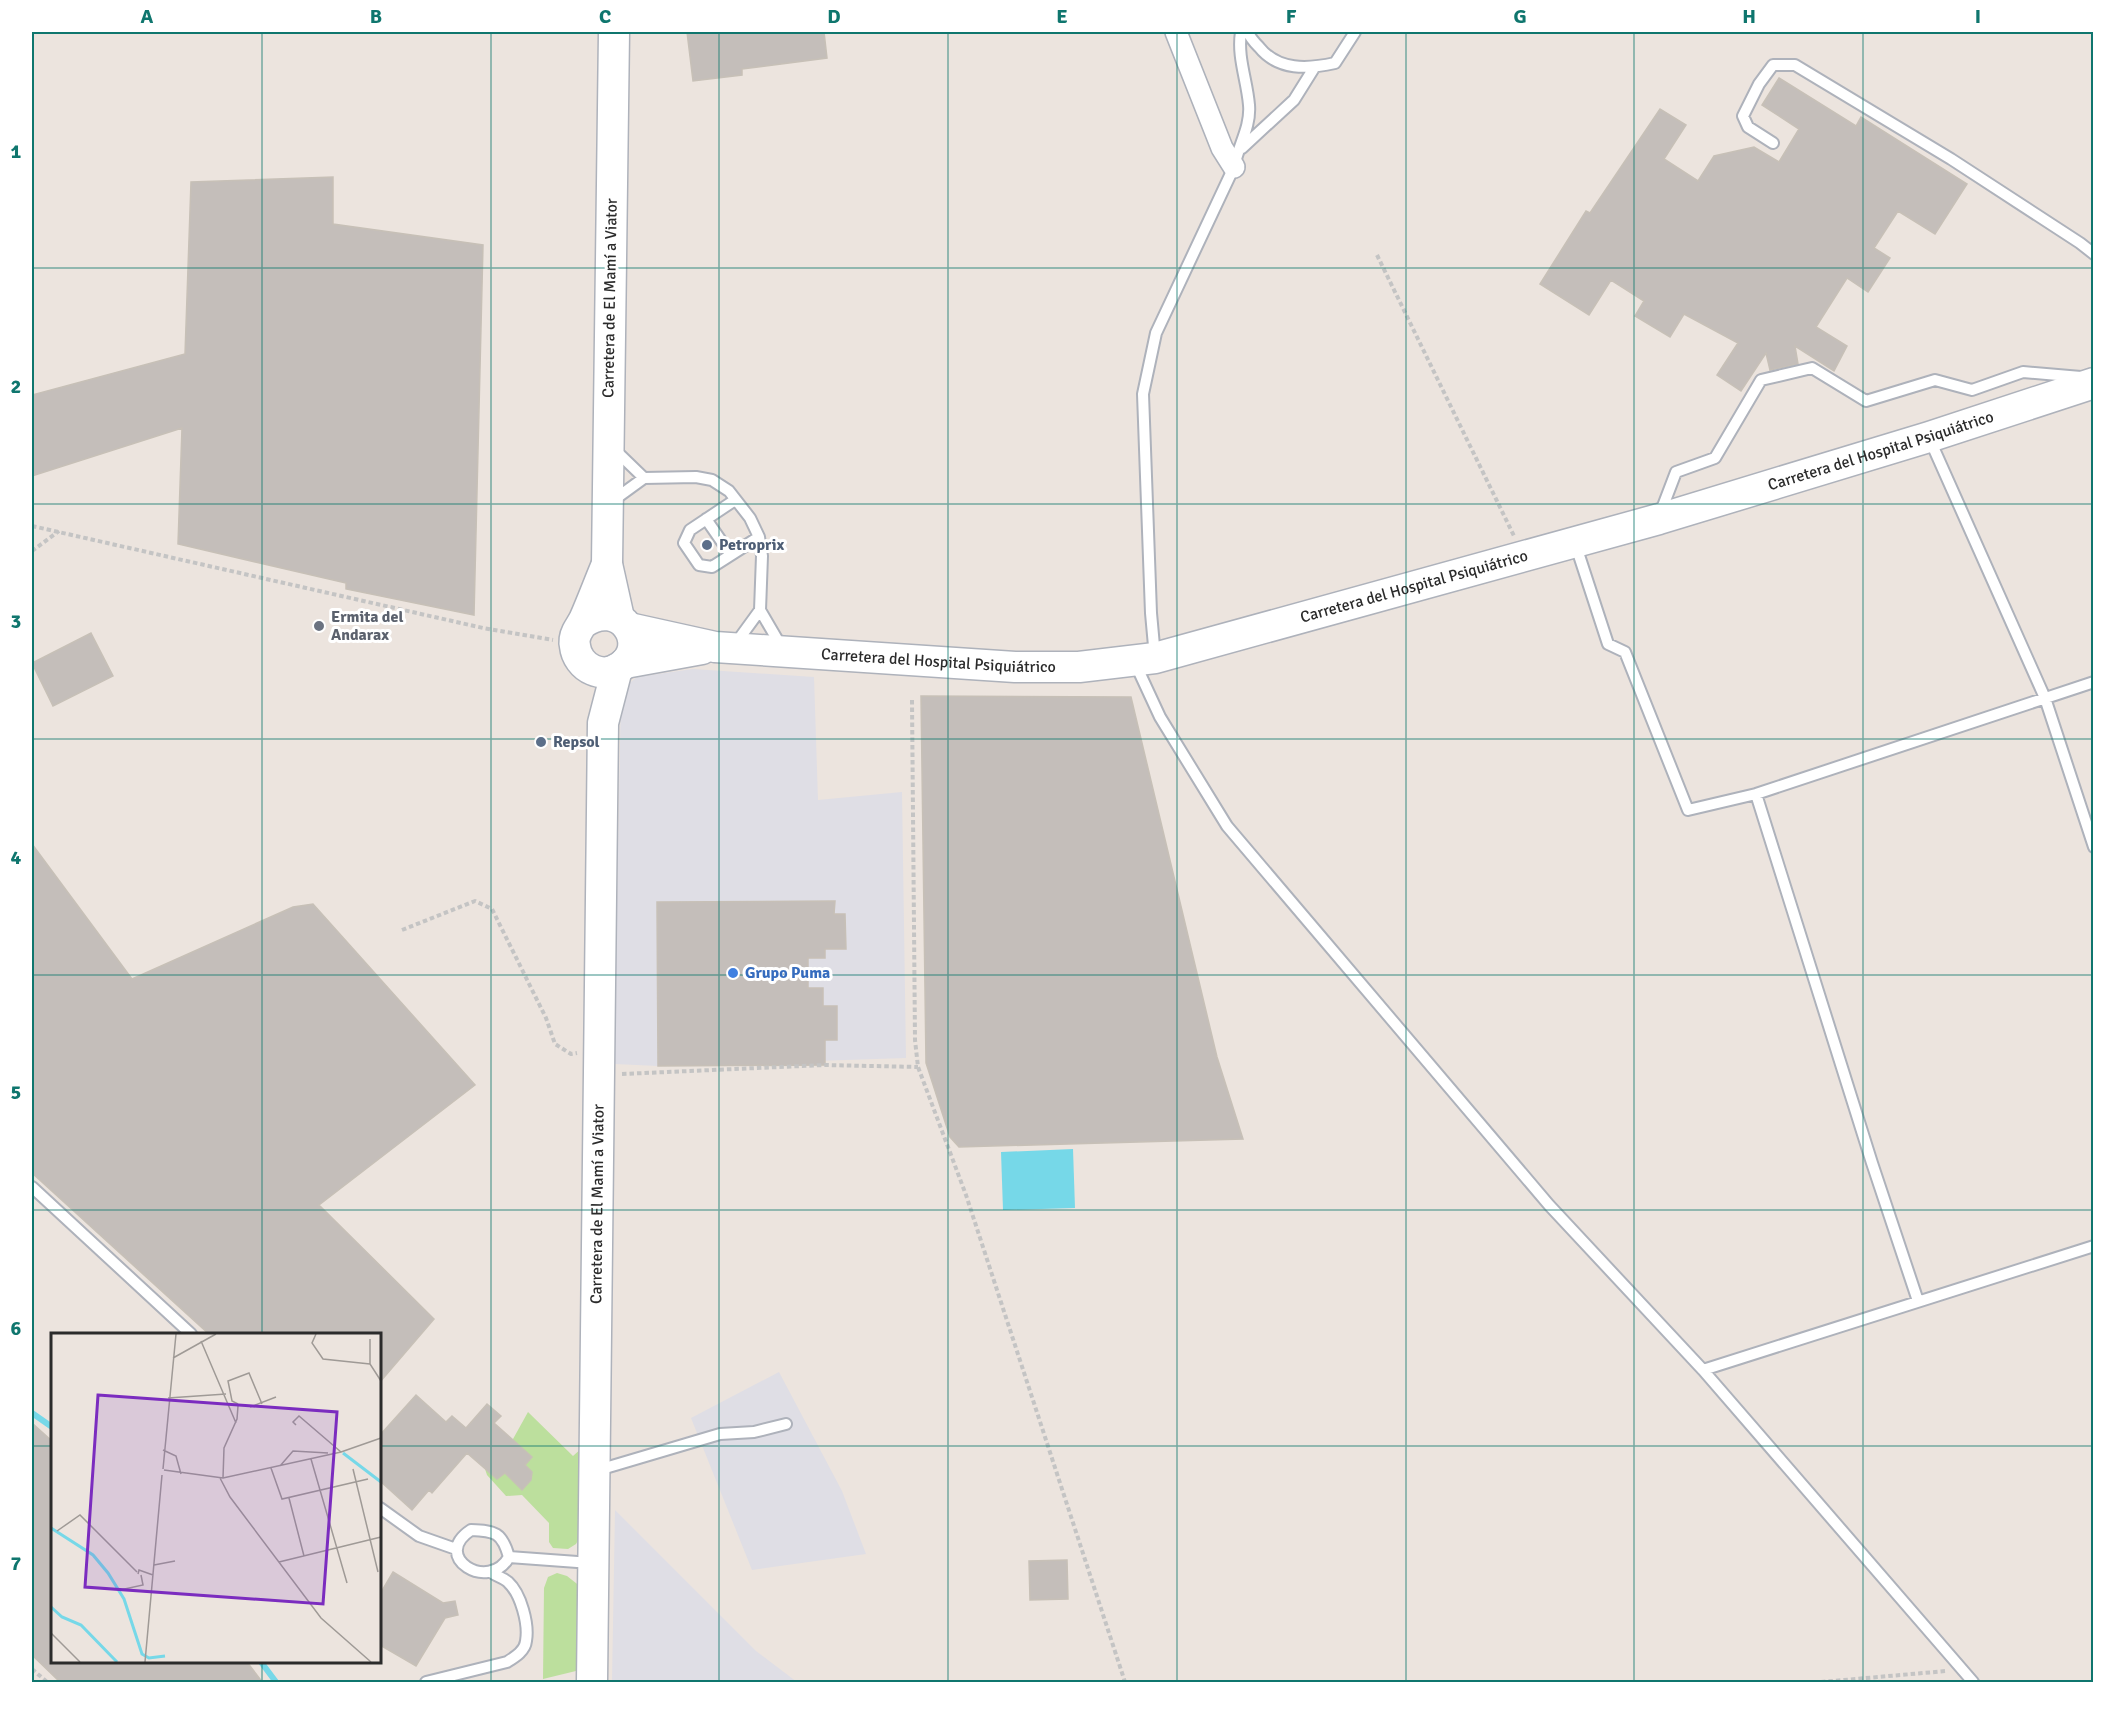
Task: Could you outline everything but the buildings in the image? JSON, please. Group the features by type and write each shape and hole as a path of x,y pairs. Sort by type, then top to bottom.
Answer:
{"street":[{"name":"Carretera de El Mamí a Viator","path":"607,564 614,32"},
{"path":"1176,32 1222,148 1235,160"},
{"name":"Carretera del Hospital Psiquiátrico","path":"724,648 1015,667 1079,667 1144,659 1659,519 1929,437 2094,383"},
{"path":"598,654 631,654 633,644 624,623 607,564"},
{"path":"598,654 607,564"},
{"path":"598,654 591,617 600,614 624,623 724,648"},
{"path":"598,654 724,648"},
{"name":"Carretera de El Mamí a Viator","path":"592,1683 603,723 598,654"}],"lane":[{"path":"1241,32 1239,45 1250,106 1248,127 1156,333 1143,393 1151,613 1144,659 1160,717 1227,826 1549,1205 1703,1370 1973,1683"},
{"path":"1248,32 1263,53 1284,65 1314,68 1335,63 1355,32"},
{"path":"1773,143 1748,128 1743,116 1759,84 1773,65 1795,64 1951,159 2094,254"},
{"path":"1235,160 1294,100 1314,68"},
{"path":"1659,519 1676,472 1715,458 1761,380 1812,368 1866,401 1935,380 1972,390 2023,372 2094,378"},
{"path":"1929,437 2045,698 2094,847"},
{"path":"607,443 644,478"},
{"path":"607,505 644,478 696,477 712,480 729,491 750,518 759,537 762,556 760,610 785,652"},
{"path":"735,500 690,530 684,543 699,565 712,567 759,537"},
{"path":"706,519 731,555"},
{"path":"1575,542 1608,644 1625,652 1688,810 1755,794 2094,682"},
{"path":"724,648 760,610"},
{"path":"1755,794 1918,1300"},
{"path":"32,1187 189,1333"},
{"path":"1703,1370 2094,1246"},
{"path":"595,1471 720,1434 754,1432 786,1424"},
{"path":"381,1509 418,1536 456,1549"},
{"path":"471,1530 492,1531 505,1542 509,1557 504,1567 491,1572 473,1571 460,1562 456,1549 460,1537 471,1530"},
{"path":"509,1557 594,1563"},
{"path":"426,1683 507,1662 518,1656 526,1643 525,1619 520,1600 508,1582 491,1572"}],"path":[{"path":"1377,255 1524,555"},
{"path":"32,525 598,654"},
{"path":"32,551 60,531"},
{"path":"912,700 915,1040 918,1067 966,1195 1125,1683"},
{"path":"402,930 475,901 492,909 546,1018 555,1044 571,1054 599,1063 918,1067"},
{"path":"32,1669 47,1683"},
{"path":"1821,1683 1961,1669"}],"shaded area":[{"path":"693,669 814,677 818,800 902,792 906,1058 658,1066 614,1064 621,690 637,677"},
{"path":"779,1372 842,1491 866,1554 752,1570 691,1418"},
{"path":"615,1510 756,1651 797,1682 612,1682"}],"green space":[{"path":"528,1412 573,1456 582,1448 581,1535 576,1544 568,1549 553,1548 549,1542 549,1523 522,1495 506,1496 487,1475 485,1469 513,1439"},
{"path":"557,1573 567,1576 581,1587 580,1670 543,1679 544,1588 548,1577"}],"water":[{"path":"1073,1149 1075,1208 1003,1210 1001,1152"}],"waterway":[{"path":"32,1413 51,1426"},
{"path":"262,1663 276,1682"}],"place":[{"name":"Petroprix","path":"707,545"},
{"name":"Ermita del Andarax","path":"319,626"},
{"name":"Repsol","path":"541,742"},
{"name":"Grupo Puma","path":"733,973"}]}
